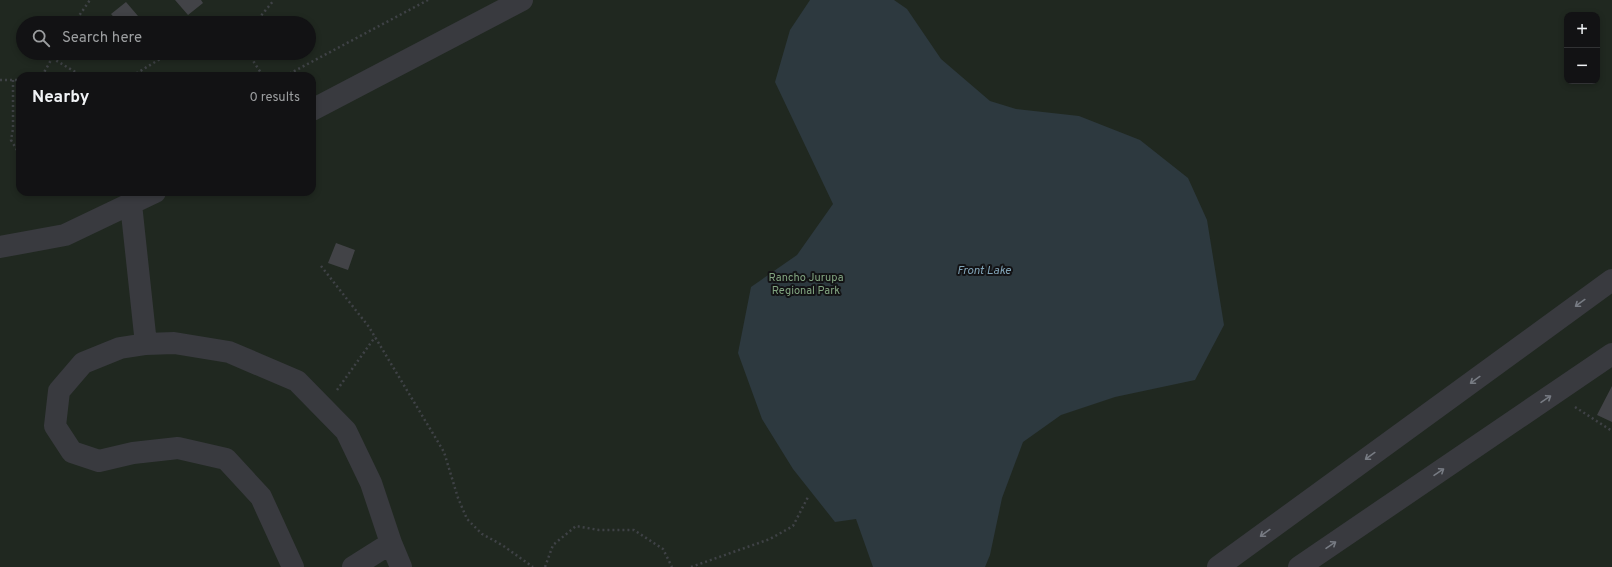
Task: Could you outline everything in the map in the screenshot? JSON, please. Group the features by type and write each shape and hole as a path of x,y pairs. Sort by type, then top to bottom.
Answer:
{"lane":[{"path":"316,108 522,0"},
{"path":"0,247 65,235 147,196"},
{"path":"131,204 146,344"},
{"path":"1218,567 1612,280"},
{"path":"293,567 261,497 226,459 178,448 133,453 99,461 72,452 55,426 59,391 83,363 120,348 146,344 174,343 229,352 297,381 346,431 371,483 390,543 400,567"},
{"path":"1299,567 1612,354"},
{"path":"353,567 390,543"}],"path":[{"path":"79,16 90,0"},
{"path":"260,16 274,0"},
{"path":"316,60 428,0"},
{"path":"44,72 51,60"},
{"path":"55,60 75,72"},
{"path":"139,72 158,60"},
{"path":"253,60 260,72"},
{"path":"293,72 315,60"},
{"path":"0,80 13,80 13,129 11,140 16,148"},
{"path":"321,266 369,327 444,452 458,498 467,519 482,534 502,545 533,567"},
{"path":"324,408 375,337"},
{"path":"1555,393 1612,431"},
{"path":"691,567 770,539 793,526 808,497"},
{"path":"545,567 553,544 576,526 599,530 634,530 663,549 672,567"}],"green space":[{"name":"Rancho Jurupa Regional Park","path":"0,0 1612,0 1612,567 0,567"}],"water":[{"name":"Front Lake","path":"810,0 894,0 907,9 941,59 990,101 1016,109 1079,116 1140,140 1188,178 1207,220 1224,325 1195,380 1115,397 1061,415 1023,442 1002,498 990,555 985,567 873,567 856,519 835,522 793,469 762,419 738,353 751,287 797,255 833,204 775,82 790,30"}],"building":[{"path":"175,0 201,0 203,3 188,15"},
{"path":"126,2 138,16 113,16 111,14"},
{"path":"336,243 355,250 348,270 328,263"},
{"path":"1612,386 1612,422 1597,415"}]}
